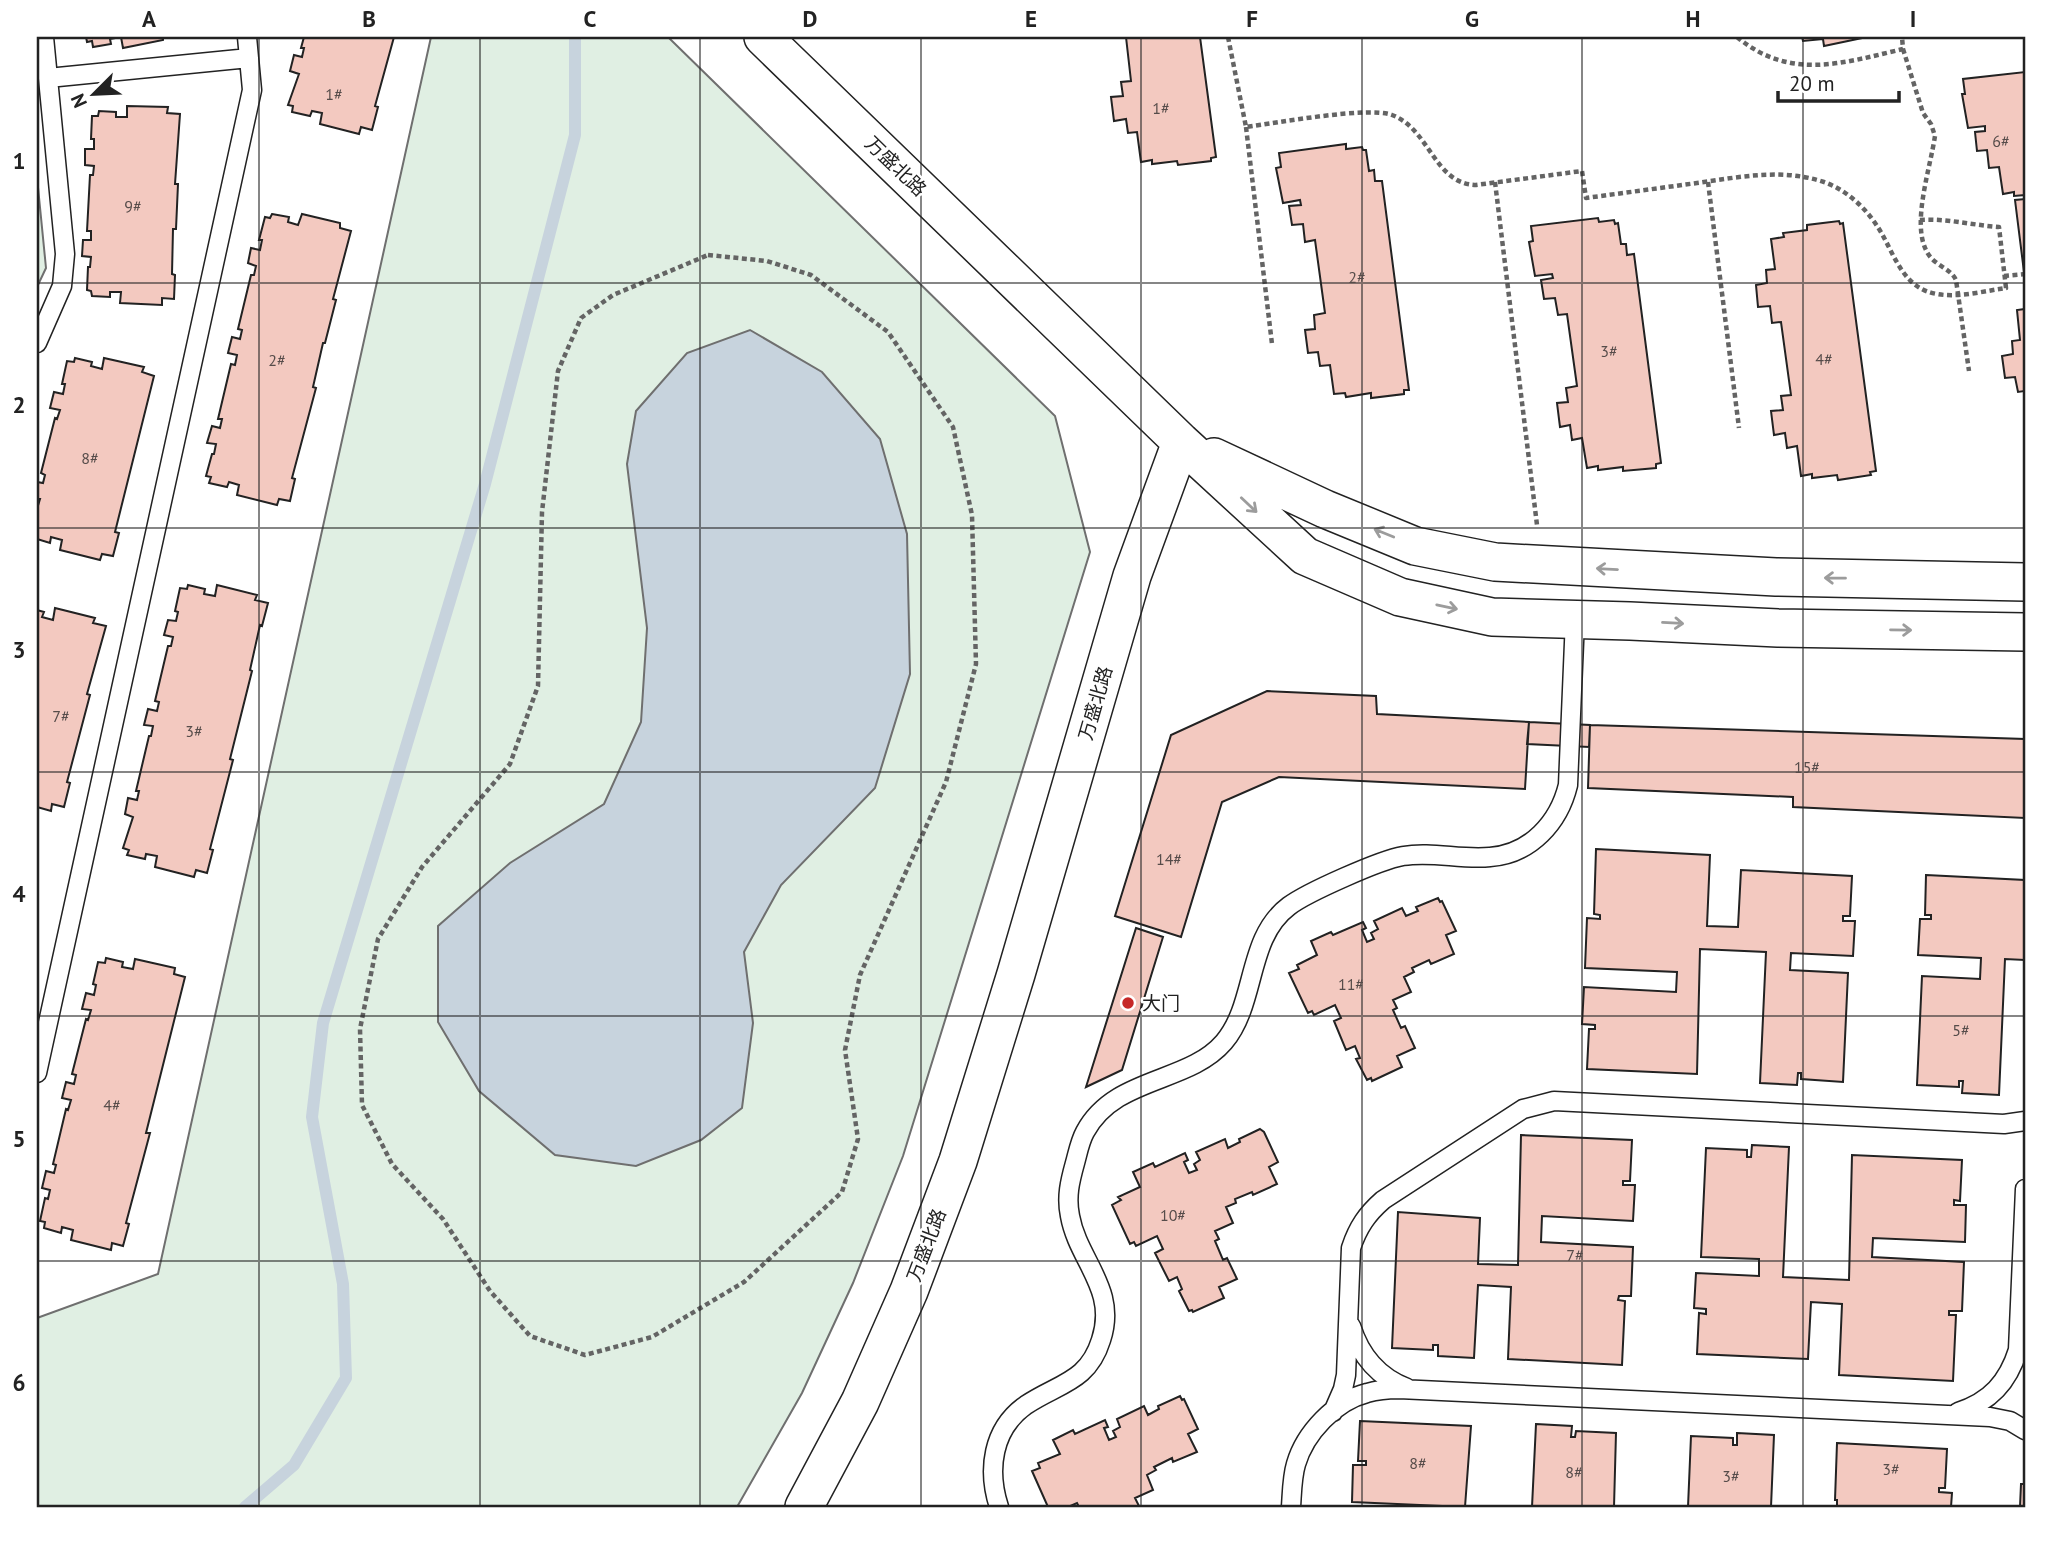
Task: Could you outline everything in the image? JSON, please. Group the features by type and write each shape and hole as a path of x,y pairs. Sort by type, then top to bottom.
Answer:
{"street":[{"name":"万盛北路","path":"764,37 1181,442 1132,576 1020,963 958,1161 909,1290 860,1402 804,1507"},
{"path":"1181,442 1325,509 1415,546 1495,562 1776,577 2025,582"},
{"path":"1181,442 1305,556 1400,597 1492,617 1778,628 2025,632"}],"lane":[{"path":"37,343 62,286 65,254 44,37"},
{"path":"37,1073 252,90 247,37"},
{"path":"48,78 249,58"},
{"path":"999,1507 992,1483 992,1468 993,1455 1002,1432 1016,1413 1077,1378 1094,1358 1103,1333 1105,1302 1070,1219 1068,1203 1069,1187 1081,1140 1091,1123 1107,1104 1119,1096 1201,1059 1214,1052 1226,1040 1242,1010 1263,939 1276,918 1303,897 1392,858 1421,855 1489,858 1516,851 1543,833 1555,820 1568,785 1575,619"},
{"path":"1333,1412 1346,1374 1351,1248 1356,1232 1371,1210 1383,1200 1508,1117 1531,1107 1554,1101 1990,1123 2025,1121"},
{"path":"1951,1415 1969,1409 1993,1394 2012,1368 2018,1350 2025,1189"},
{"path":"1348,1312 1358,1345 1372,1366 1395,1383 1410,1389"},
{"path":"2018,1350 2025,1379"},
{"path":"1292,1507 1293,1480 1298,1457 1309,1438 1333,1412 1348,1401 1365,1393 1382,1390 1410,1389 1990,1417 2010,1421 2025,1430"}],"path":[{"path":"1228,37 1246,127 1272,344"},
{"path":"1737,37 1772,60 1792,64 1849,62 1903,49"},
{"path":"1902,37 1903,49 1923,113 1935,136 1919,220 1920,236 1932,261 1954,274 1969,371"},
{"path":"1246,127 1381,111 1406,121 1453,179 1463,184 1583,171 1586,198 1762,174 1811,178 1837,187 1852,197 1868,214 1899,269 1920,288 1936,294 1959,295 2006,288 1998,227 1974,226 1941,219 1919,220"},
{"path":"1708,181 1739,428"},
{"path":"1495,182 1542,565"},
{"path":"708,255 767,261 811,275 888,332 953,427 972,515 976,664 946,782 860,975 845,1050 858,1139 842,1192 744,1282 652,1337 585,1355 530,1336 490,1291 443,1219 392,1164 362,1105 360,1030 378,939 422,867 510,764 538,686 542,512 558,371 581,318 613,295 708,255"},
{"path":"2004,276 2025,274"}],"green space":[{"path":"431,37 668,37 1055,416 1090,552 903,1156 853,1283 802,1393 737,1507 37,1507 37,1318 158,1274"},
{"path":"37,177 46,268 37,287"}],"shaded area":[{"path":"750,330 822,372 880,439 907,534 910,674 875,788 781,885 744,952 753,1023 742,1108 701,1140 636,1166 555,1155 479,1091 438,1022 438,926 510,863 604,804 641,722 647,628 627,464 636,411 687,353"}],"building":[{"path":"86,37 121,37 110,39 111,44 93,47 92,41 87,42"},
{"path":"121,37 163,37 163,40 123,48"},
{"path":"304,37 394,37 375,106 378,107 372,130 361,127 359,134 320,124 322,113 312,111 310,116 292,112 293,106 288,105 299,74 290,71 294,55 302,57"},
{"path":"1126,37 1200,37 1216,157 1211,158 1211,161 1178,165 1177,161 1152,164 1152,160 1141,162 1137,132 1128,133 1126,119 1114,121 1111,97 1123,96 1121,82 1131,81"},
{"path":"1802,37 1867,37 1824,46 1823,39 1803,41"},
{"path":"2025,72 2025,195 2014,196 2014,192 2003,194 1999,167 1989,168 1987,150 1977,151 1975,132 1985,131 1985,126 1968,128 1962,94 1965,94 1963,79"},
{"path":"127,106 168,107 167,113 180,114 175,184 178,184 176,229 173,229 174,299 162,298 162,305 120,303 121,292 110,292 110,297 92,296 91,291 87,290 91,257 82,256 83,240 91,240 91,231 87,231 90,175 93,175 94,166 85,165 85,149 94,149 94,139 91,139 92,116 98,116 99,111 116,112 116,117 127,117"},
{"path":"1346,144 1346,149 1362,147 1366,150 1369,171 1374,170 1375,181 1382,181 1409,390 1404,390 1404,394 1371,398 1371,393 1346,397 1345,393 1334,394 1330,365 1320,366 1318,352 1308,353 1305,330 1315,329 1314,315 1325,313 1315,240 1305,242 1303,224 1292,225 1289,206 1301,205 1300,200 1283,203 1276,168 1281,167 1279,153"},
{"path":"2025,199 2025,280 2015,200"},
{"path":"272,214 289,217 288,222 298,225 302,214 340,223 340,228 351,231 313,387 316,388 292,478 295,479 290,501 279,499 277,505 237,495 239,485 229,482 227,487 209,483 211,477 206,476 216,444 207,443 212,426 220,428 222,419 218,419 231,364 235,365 237,355 228,353 232,337 240,339 242,330 238,329 251,275 254,275 256,266 248,263 251,248 260,250 262,240 259,240 265,217 270,218"},
{"path":"1598,218 1599,222 1614,220 1615,224 1618,223 1621,244 1626,244 1627,255 1634,254 1661,463 1656,464 1656,468 1623,471 1623,467 1598,470 1598,466 1587,468 1582,438 1572,440 1570,425 1560,427 1557,403 1568,402 1566,388 1577,386 1567,314 1558,315 1555,298 1544,299 1541,280 1553,278 1552,274 1535,276 1529,242 1533,241 1531,226"},
{"path":"1839,221 1840,224 1843,223 1876,471 1870,472 1871,475 1838,480 1837,475 1812,478 1812,474 1801,476 1797,446 1787,448 1785,433 1774,435 1771,411 1783,410 1781,396 1791,395 1781,322 1772,323 1770,306 1758,307 1756,285 1767,283 1766,270 1775,269 1771,239 1784,237 1783,233 1807,230 1807,225"},
{"path":"2025,309 2025,391 2018,392 2015,377 2005,378 2002,356 2013,354 2012,341 2020,340 2017,310"},
{"path":"75,358 92,362 91,366 102,369 104,358 144,367 142,372 154,376 115,532 119,533 113,556 102,554 100,560 60,550 62,540 51,537 50,543 37,539 37,509 40,499 37,499 37,482 43,483 45,475 41,473 55,418 57,419 60,410 50,408 54,392 63,394 65,384 62,384 67,361 74,362"},
{"path":"188,585 205,589 204,594 215,596 217,585 257,595 255,600 268,603 262,626 260,625 207,873 196,870 194,877 155,867 157,856 146,854 145,859 127,855 129,850 123,848 133,817 125,814 128,798 137,800 139,791 136,791 153,726 144,725 148,709 157,711 159,702 155,701 168,646 171,646 173,637 164,635 168,620 176,621 178,612 175,611 180,588 187,589"},
{"path":"55,608 95,618 93,623 106,626 87,694 90,695 67,782 70,783 64,807 52,804 51,811 37,807 37,610 44,612 42,617 53,620"},
{"path":"1267,691 1376,696 1377,714 1529,722 1525,789 1279,777 1222,802 1181,937 1115,916 1171,735"},
{"path":"1529,722 1590,725 1589,747 1527,744"},
{"path":"1590,725 2025,739 2025,818 1793,807 1793,797 1588,788"},
{"path":"1596,849 1710,855 1707,926 1738,927 1741,870 1852,876 1850,916 1843,916 1843,921 1855,921 1853,956 1791,953 1790,970 1848,973 1843,1082 1801,1079 1801,1073 1798,1073 1797,1085 1760,1083 1766,952 1700,949 1697,1074 1587,1069 1589,1029 1595,1029 1595,1025 1582,1024 1584,987 1676,992 1677,972 1585,968 1587,918 1600,919 1600,915 1594,914"},
{"path":"1926,875 2025,880 2025,960 2005,959 1999,1095 1962,1093 1963,1081 1959,1081 1959,1087 1917,1085 1922,976 1980,979 1981,958 1918,955 1920,919 1931,919 1931,915 1925,915"},
{"path":"1438,898 1456,931 1446,935 1454,954 1431,964 1429,960 1412,968 1414,972 1404,977 1411,992 1393,1000 1397,1008 1393,1010 1401,1028 1405,1026 1415,1048 1397,1056 1402,1067 1372,1081 1371,1078 1367,1080 1356,1059 1360,1058 1355,1046 1346,1050 1334,1021 1341,1018 1335,1005 1314,1015 1312,1011 1308,1013 1289,973 1299,969 1297,965 1317,955 1311,941 1363,922 1366,928 1362,930 1367,942 1374,939 1371,933 1378,929 1374,921 1402,908 1406,916 1418,911 1416,907"},
{"name":"大门","path":"1136,928 1163,937 1122,1070 1086,1087"},
{"path":"106,958 123,962 122,967 133,969 135,959 175,968 174,974 185,977 146,1133 150,1133 126,1223 129,1224 123,1246 112,1243 111,1250 71,1240 73,1230 62,1227 61,1233 44,1228 45,1222 40,1221 45,1198 48,1199 50,1190 42,1188 46,1171 54,1173 56,1165 53,1164 66,1109 68,1110 71,1100 62,1098 66,1082 74,1084 76,1075 72,1074 86,1019 88,1020 91,1010 82,1009 86,993 94,995 96,985 93,984 98,962 105,963"},
{"path":"1260,1129 1278,1162 1269,1167 1277,1184 1253,1195 1252,1192 1235,1199 1236,1203 1226,1207 1233,1223 1215,1231 1219,1239 1215,1241 1223,1260 1227,1258 1237,1279 1219,1287 1224,1298 1193,1312 1189,1311 1179,1291 1182,1289 1177,1277 1169,1281 1155,1253 1163,1249 1157,1236 1136,1246 1134,1242 1130,1244 1112,1205 1121,1200 1118,1197 1140,1187 1133,1172 1153,1163 1155,1167 1185,1153 1188,1160 1184,1162 1189,1173 1197,1170 1194,1164 1200,1160 1196,1152 1225,1139 1228,1148 1240,1142 1239,1139"},
{"path":"1521,1135 1632,1140 1630,1181 1623,1181 1623,1185 1635,1185 1633,1221 1542,1216 1541,1242 1633,1247 1631,1296 1619,1296 1618,1300 1625,1301 1622,1365 1508,1359 1511,1287 1478,1285 1474,1358 1438,1356 1438,1345 1433,1345 1433,1350 1392,1348 1398,1212 1480,1218 1478,1264 1518,1265"},
{"path":"1752,1145 1789,1147 1783,1277 1849,1280 1852,1155 1962,1160 1960,1201 1954,1200 1954,1205 1966,1205 1965,1242 1873,1238 1872,1257 1964,1262 1962,1311 1949,1311 1949,1315 1956,1315 1953,1381 1839,1375 1842,1304 1811,1302 1808,1359 1697,1354 1699,1313 1706,1314 1706,1309 1694,1308 1696,1273 1759,1276 1759,1259 1701,1257 1706,1148 1747,1150 1747,1157 1751,1157"},
{"path":"1180,1396 1198,1429 1188,1434 1197,1452 1173,1462 1172,1458 1154,1467 1156,1470 1147,1475 1153,1490 1135,1498 1139,1506 1079,1507 1077,1503 1068,1507 1048,1507 1032,1471 1040,1468 1038,1463 1060,1454 1053,1440 1073,1430 1075,1434 1105,1420 1108,1427 1104,1428 1109,1440 1116,1437 1113,1431 1120,1427 1117,1419 1144,1406 1148,1415 1159,1409 1158,1406"},
{"path":"1360,1421 1471,1426 1465,1507 1352,1502 1353,1465 1366,1465 1366,1461 1358,1461"},
{"path":"1536,1424 1572,1426 1571,1437 1575,1437 1576,1431 1616,1433 1614,1507 1532,1507"},
{"path":"1737,1433 1774,1435 1771,1507 1688,1507 1691,1436 1733,1438 1733,1445 1737,1445"},
{"path":"1837,1443 1947,1449 1945,1488 1939,1488 1939,1492 1952,1493 1951,1507 1837,1507"},
{"path":"2021,1484 2025,1484 2025,1507 2020,1507"}],"waterway":[{"path":"245,1507 294,1465 346,1378 343,1284 312,1117 323,1023 485,484 575,135 575,37"}],"place":[{"name":"大门","path":"1128,1003"}]}
